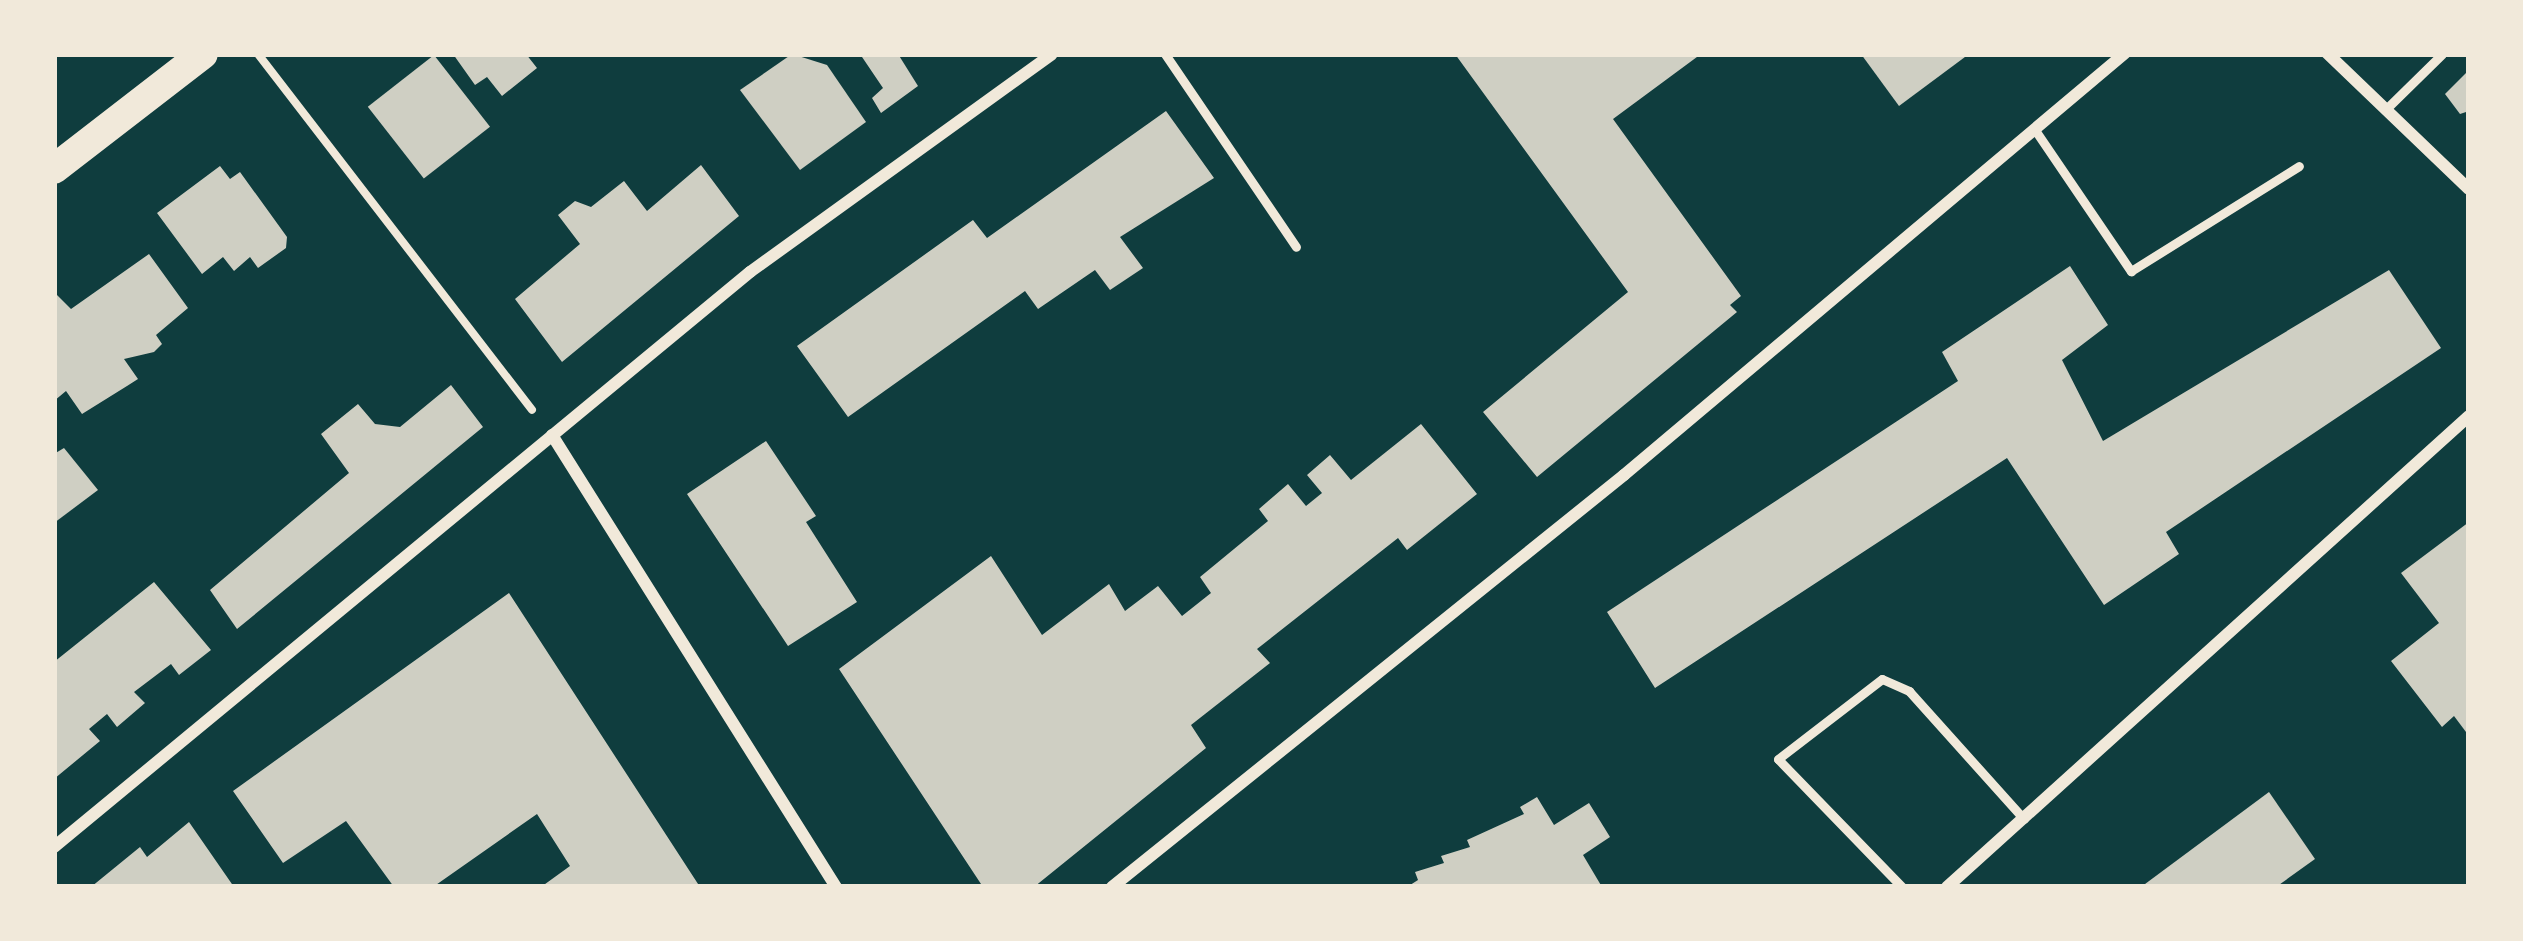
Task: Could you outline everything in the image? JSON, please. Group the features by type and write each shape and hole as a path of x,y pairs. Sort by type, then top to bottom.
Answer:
{"main road":[{"path":"54,169 203,54"}],"street":[{"path":"54,848 749,272 1052,54"},
{"path":"1112,887 1624,475 2124,54"},
{"path":"2329,54 2469,189"},
{"path":"1947,887 2469,416"},
{"path":"551,435 836,887"}],"lane":[{"path":"1165,54 1296,247"},
{"path":"2385,110 2442,54"},
{"path":"2035,130 2132,271 2299,166"},
{"path":"1902,887 1778,759 1882,679 1910,691 2024,818"}],"path":[{"path":"258,54 551,435"}],"building":[{"path":"453,54 526,54 537,68 502,96 487,77 475,85"},
{"path":"792,54 827,65 866,122 800,170 740,90"},
{"path":"860,54 898,54 918,86 881,113 872,98 883,88"},
{"path":"1455,54 1701,54 1613,119 1741,296 1730,305 1737,312 1537,477 1483,412 1628,292"},
{"path":"1861,54 1969,54 1899,106"},
{"path":"434,55 490,127 424,178 368,107"},
{"path":"2469,70 2469,111 2460,114 2445,94"},
{"path":"1166,111 1214,178 1120,237 1143,268 1110,290 1095,270 1038,309 1025,291 848,417 797,346 973,220 987,238"},
{"path":"701,165 739,216 562,362 515,299 580,244 558,215 575,201 591,207 624,181 647,211"},
{"path":"220,166 230,179 240,172 287,237 286,248 258,268 250,257 234,271 223,257 202,274 157,213"},
{"path":"149,254 188,308 156,335 162,344 154,352 124,359 138,379 82,414 66,391 54,401 54,292 71,309"},
{"path":"2070,266 2108,325 2062,360 2103,441 2389,270 2441,348 2166,532 2179,554 2104,605 2007,458 1655,688 1607,612 1958,381 1942,352"},
{"path":"451,385 483,427 237,629 210,590 349,473 321,434 358,404 375,424 400,427"},
{"path":"1421,424 1477,494 1407,550 1398,538 1257,649 1270,663 1191,725 1206,748 1034,887 983,887 839,669 991,556 1042,635 1109,584 1125,611 1158,586 1182,616 1211,593 1200,577 1268,521 1259,509 1288,484 1306,506 1322,493 1307,475 1330,455 1351,480"},
{"path":"766,441 816,516 806,522 857,602 788,646 687,494"},
{"path":"64,448 98,490 54,523 54,454"},
{"path":"2469,522 2469,736 2454,716 2442,727 2391,661 2439,623 2401,573"},
{"path":"154,582 211,650 179,675 171,664 134,692 145,703 117,727 107,714 89,729 100,741 54,779 54,662"},
{"path":"509,593 700,887 541,887 570,866 537,814 433,887 394,887 346,821 283,863 233,791"},
{"path":"2269,792 2315,859 2276,887 2141,887"},
{"path":"1537,797 1554,825 1589,803 1610,837 1583,855 1602,887 1407,887 1418,880 1415,872 1444,863 1441,856 1470,847 1467,840 1524,814 1520,807"},
{"path":"189,822 234,887 91,887 140,847 147,857"}]}
